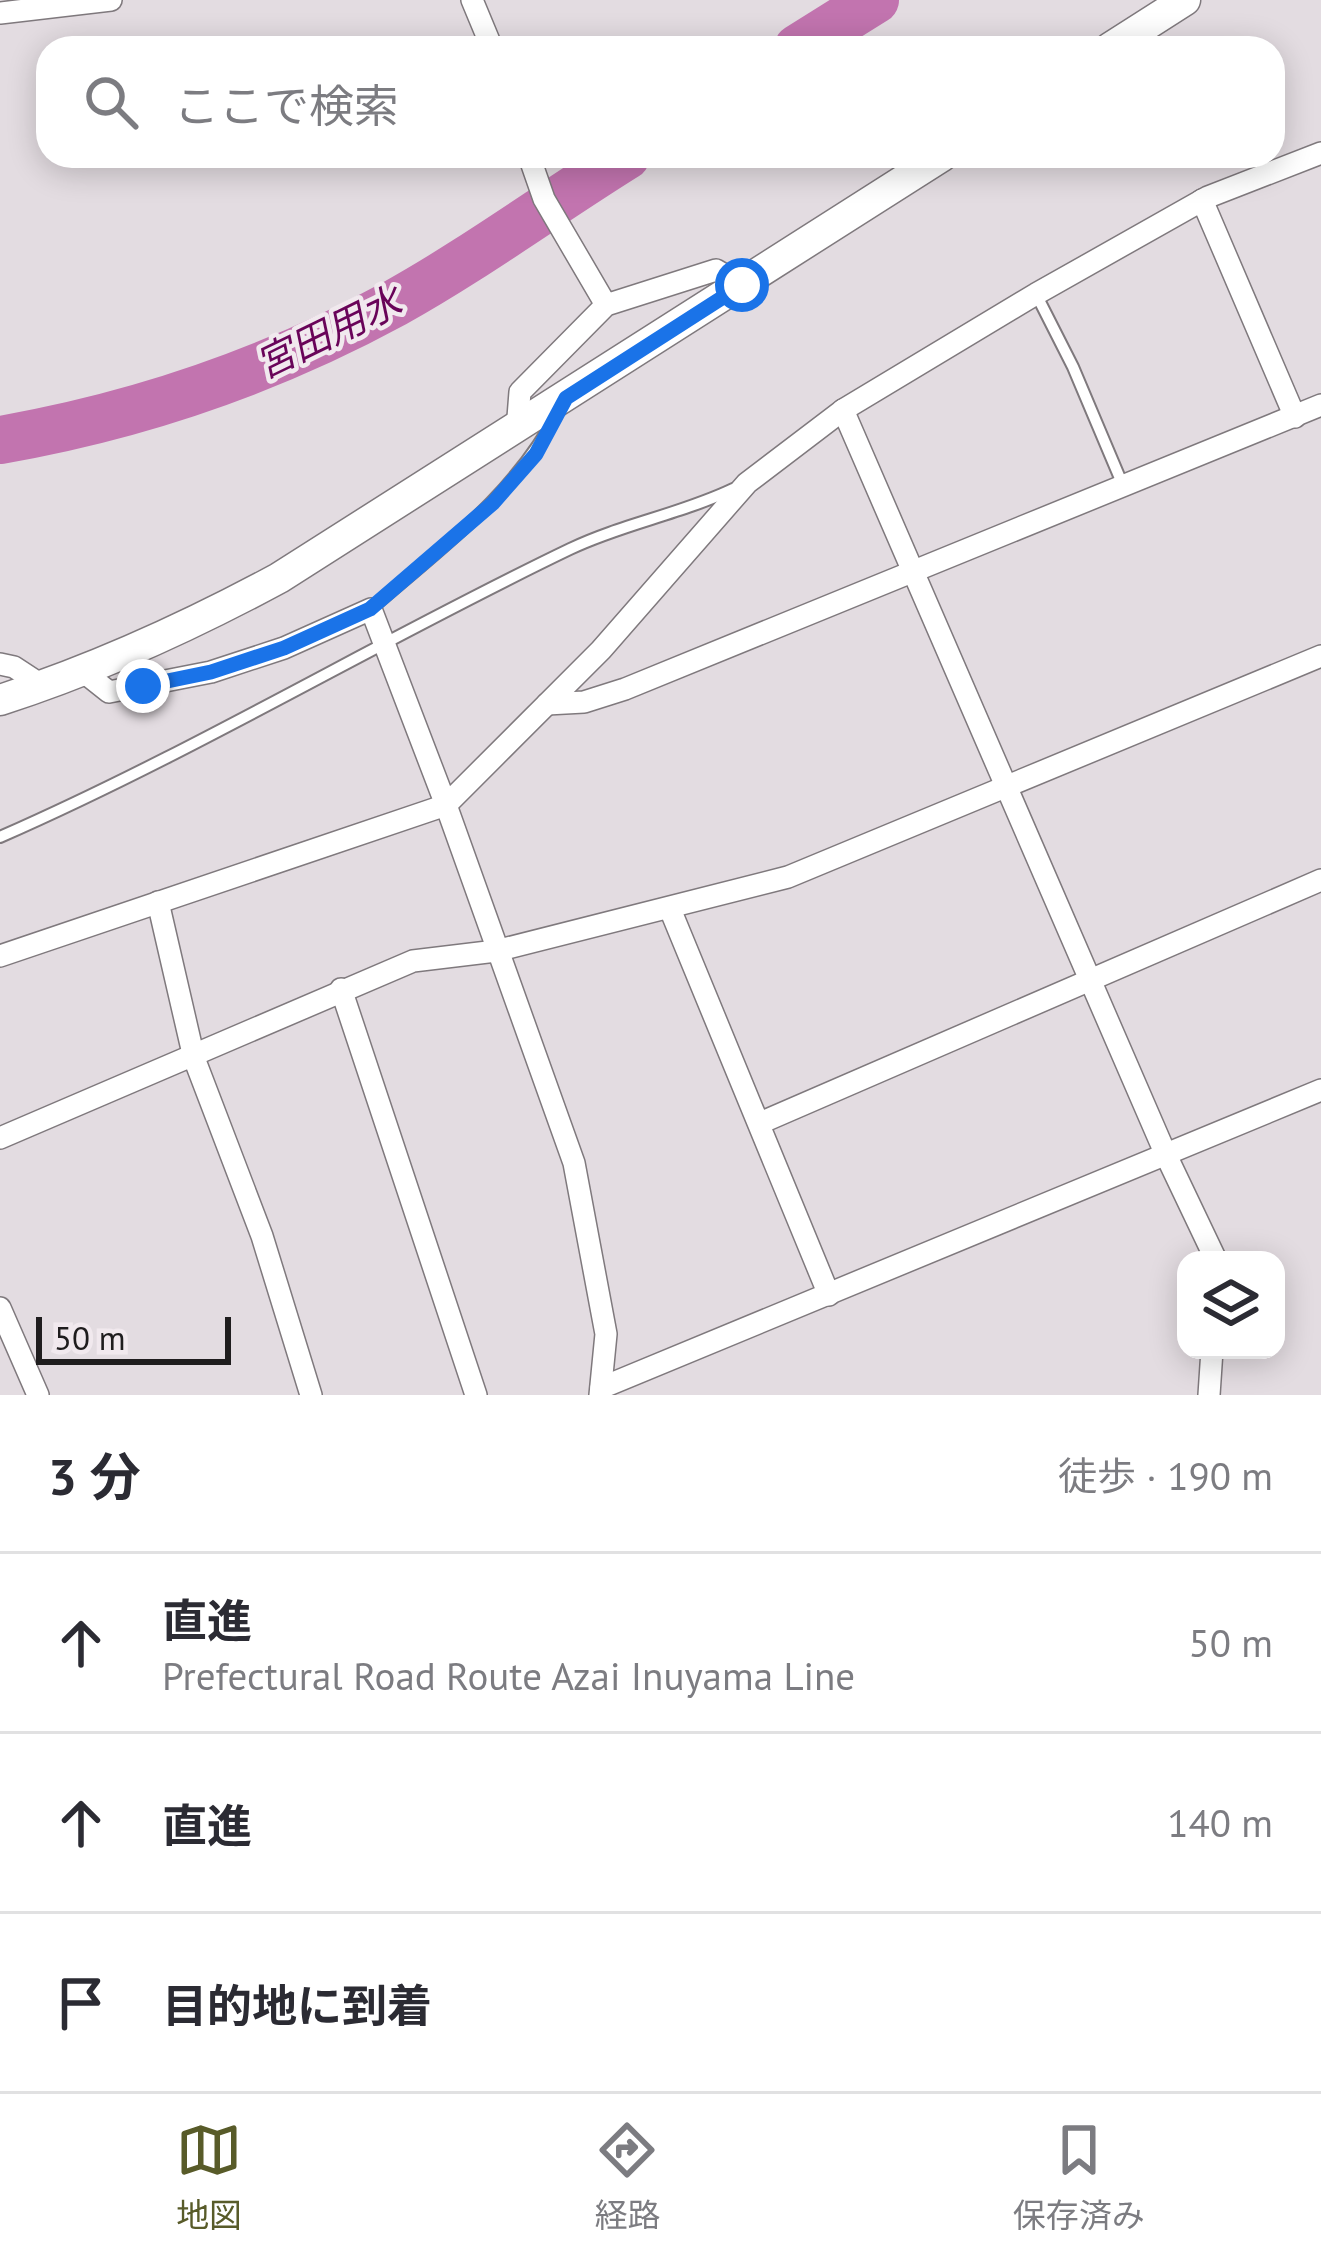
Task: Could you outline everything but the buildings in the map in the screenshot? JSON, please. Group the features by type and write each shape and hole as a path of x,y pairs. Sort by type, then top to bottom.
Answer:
{"main road":[{"path":"1128,36 1184,0"},
{"path":"0,700 211,614 279,578 923,168"}],"street":[{"path":"472,0 486,36"},
{"path":"0,13 100,1"},
{"path":"1285,167 1321,153"},
{"path":"533,168 544,200 607,305"},
{"path":"0,956 446,805 602,650 746,483 844,410 1036,294 1202,200 1283,168"},
{"path":"1202,200 1295,416"},
{"path":"517,430 520,392 607,305 716,270 742,285"},
{"path":"547,704 584,702 625,689 1321,405"},
{"path":"844,410 1212,1251"},
{"path":"80,669 109,692 211,672 284,648 370,609 574,1163 606,1334 601,1392 1321,1090"},
{"path":"0,1138 413,961 496,951 788,877 1321,656"},
{"path":"0,664 14,667 43,686"},
{"path":"760,1123 1321,880"},
{"path":"158,902 194,1058 262,1236 311,1395"},
{"path":"670,908 829,1295"},
{"path":"340,989 476,1395"},
{"path":"0,1308 8,1347 38,1395"},
{"path":"1209,1395 1211,1359"}],"lane":[{"path":"1036,294 1122,483"},
{"path":"370,609 493,503 536,454 566,398"},
{"path":"0,837 101,793 576,546 694,507 746,483"}],"waterway":[{"name":"宮田用水","path":"817,36 875,0"},
{"name":"宮田用水","path":"0,440 153,404 301,349 424,286 608,168"}],"route":[{"path":"143,686 211,672 284,648 370,609 493,503 536,454 566,398 742,285"}]}
